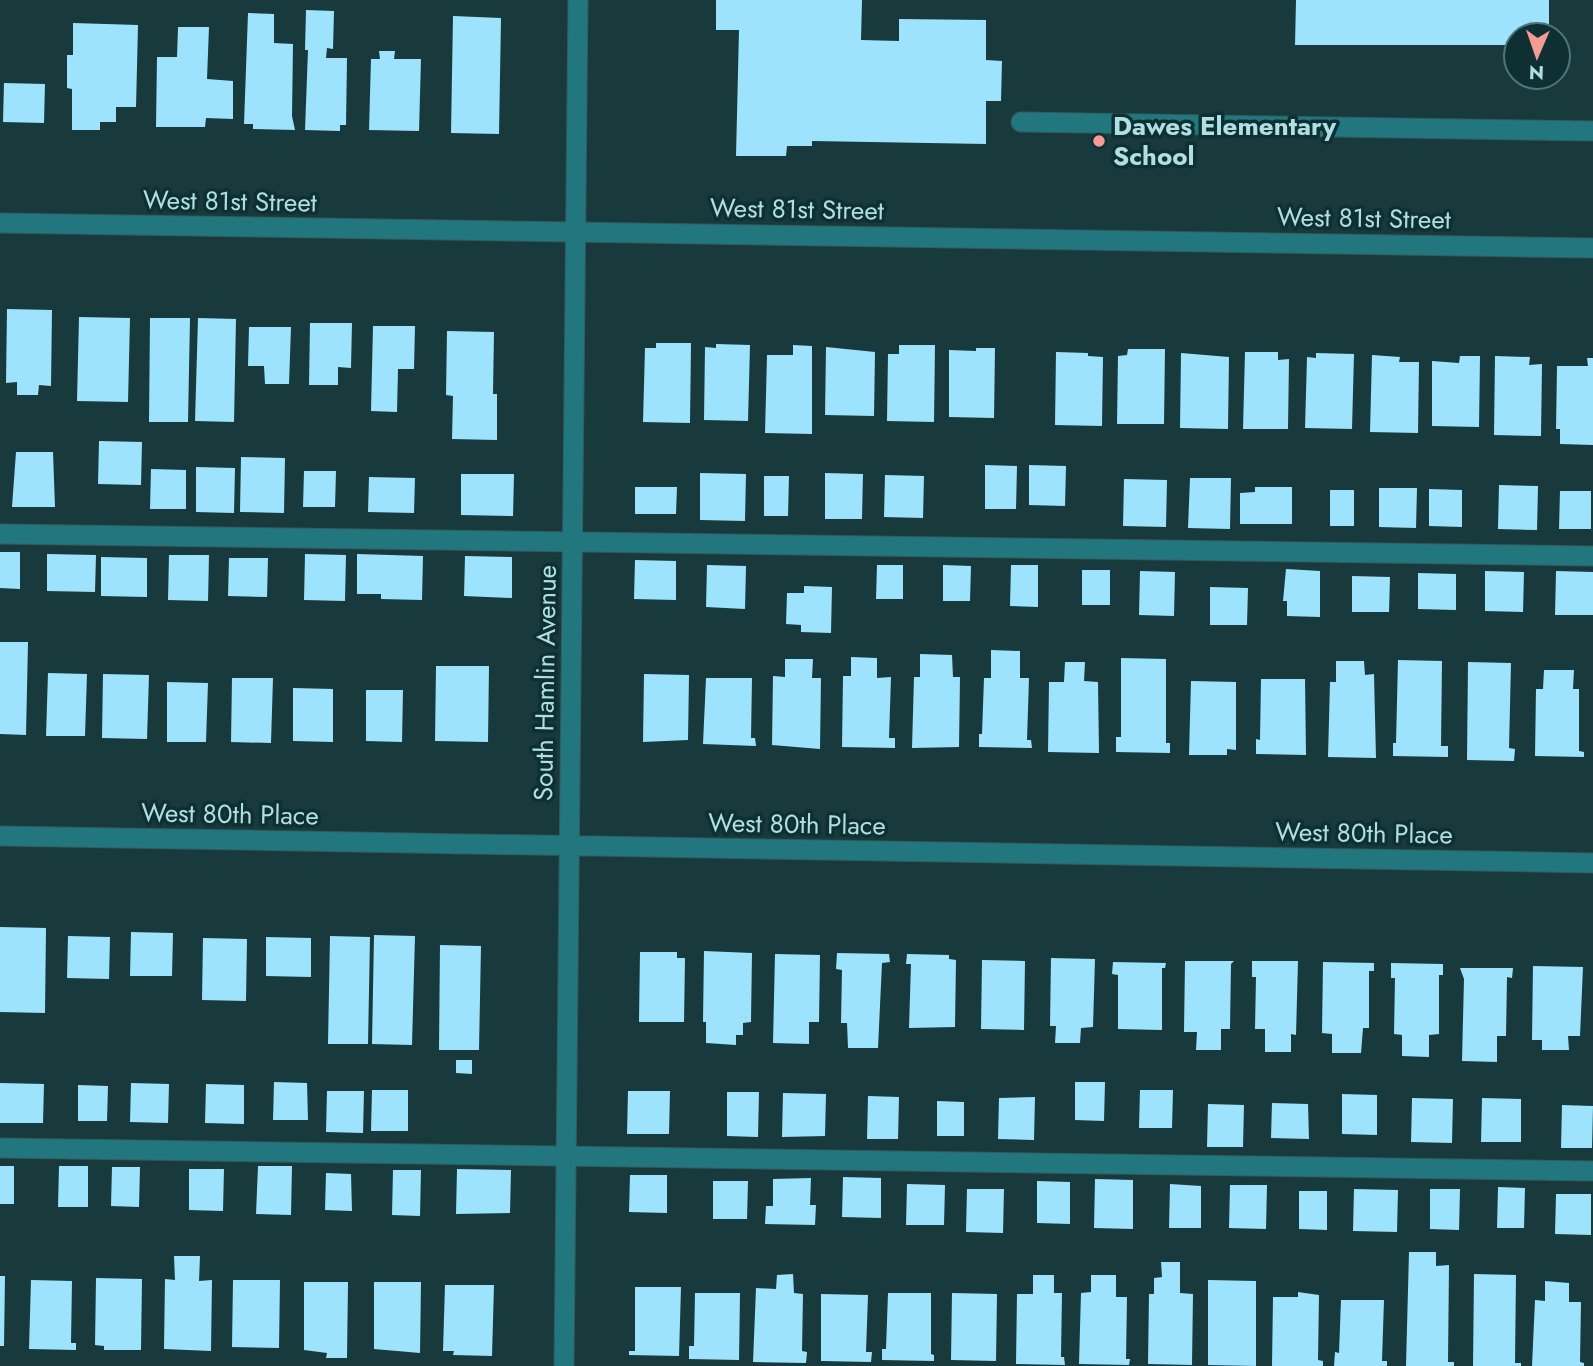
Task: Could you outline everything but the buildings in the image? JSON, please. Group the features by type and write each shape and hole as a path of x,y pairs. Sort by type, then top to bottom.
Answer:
{"street":[{"name":"South Hamlin Avenue","path":"564,1366 578,0"},
{"path":"1021,122 1593,131"},
{"name":"West 81st Street","path":"0,223 1593,248"},
{"path":"0,534 1593,556"},
{"name":"West 80th Place","path":"0,836 1593,863"},
{"path":"0,1148 1593,1171"}],"place":[{"name":"Dawes Elementary School","path":"1099,141"}]}
